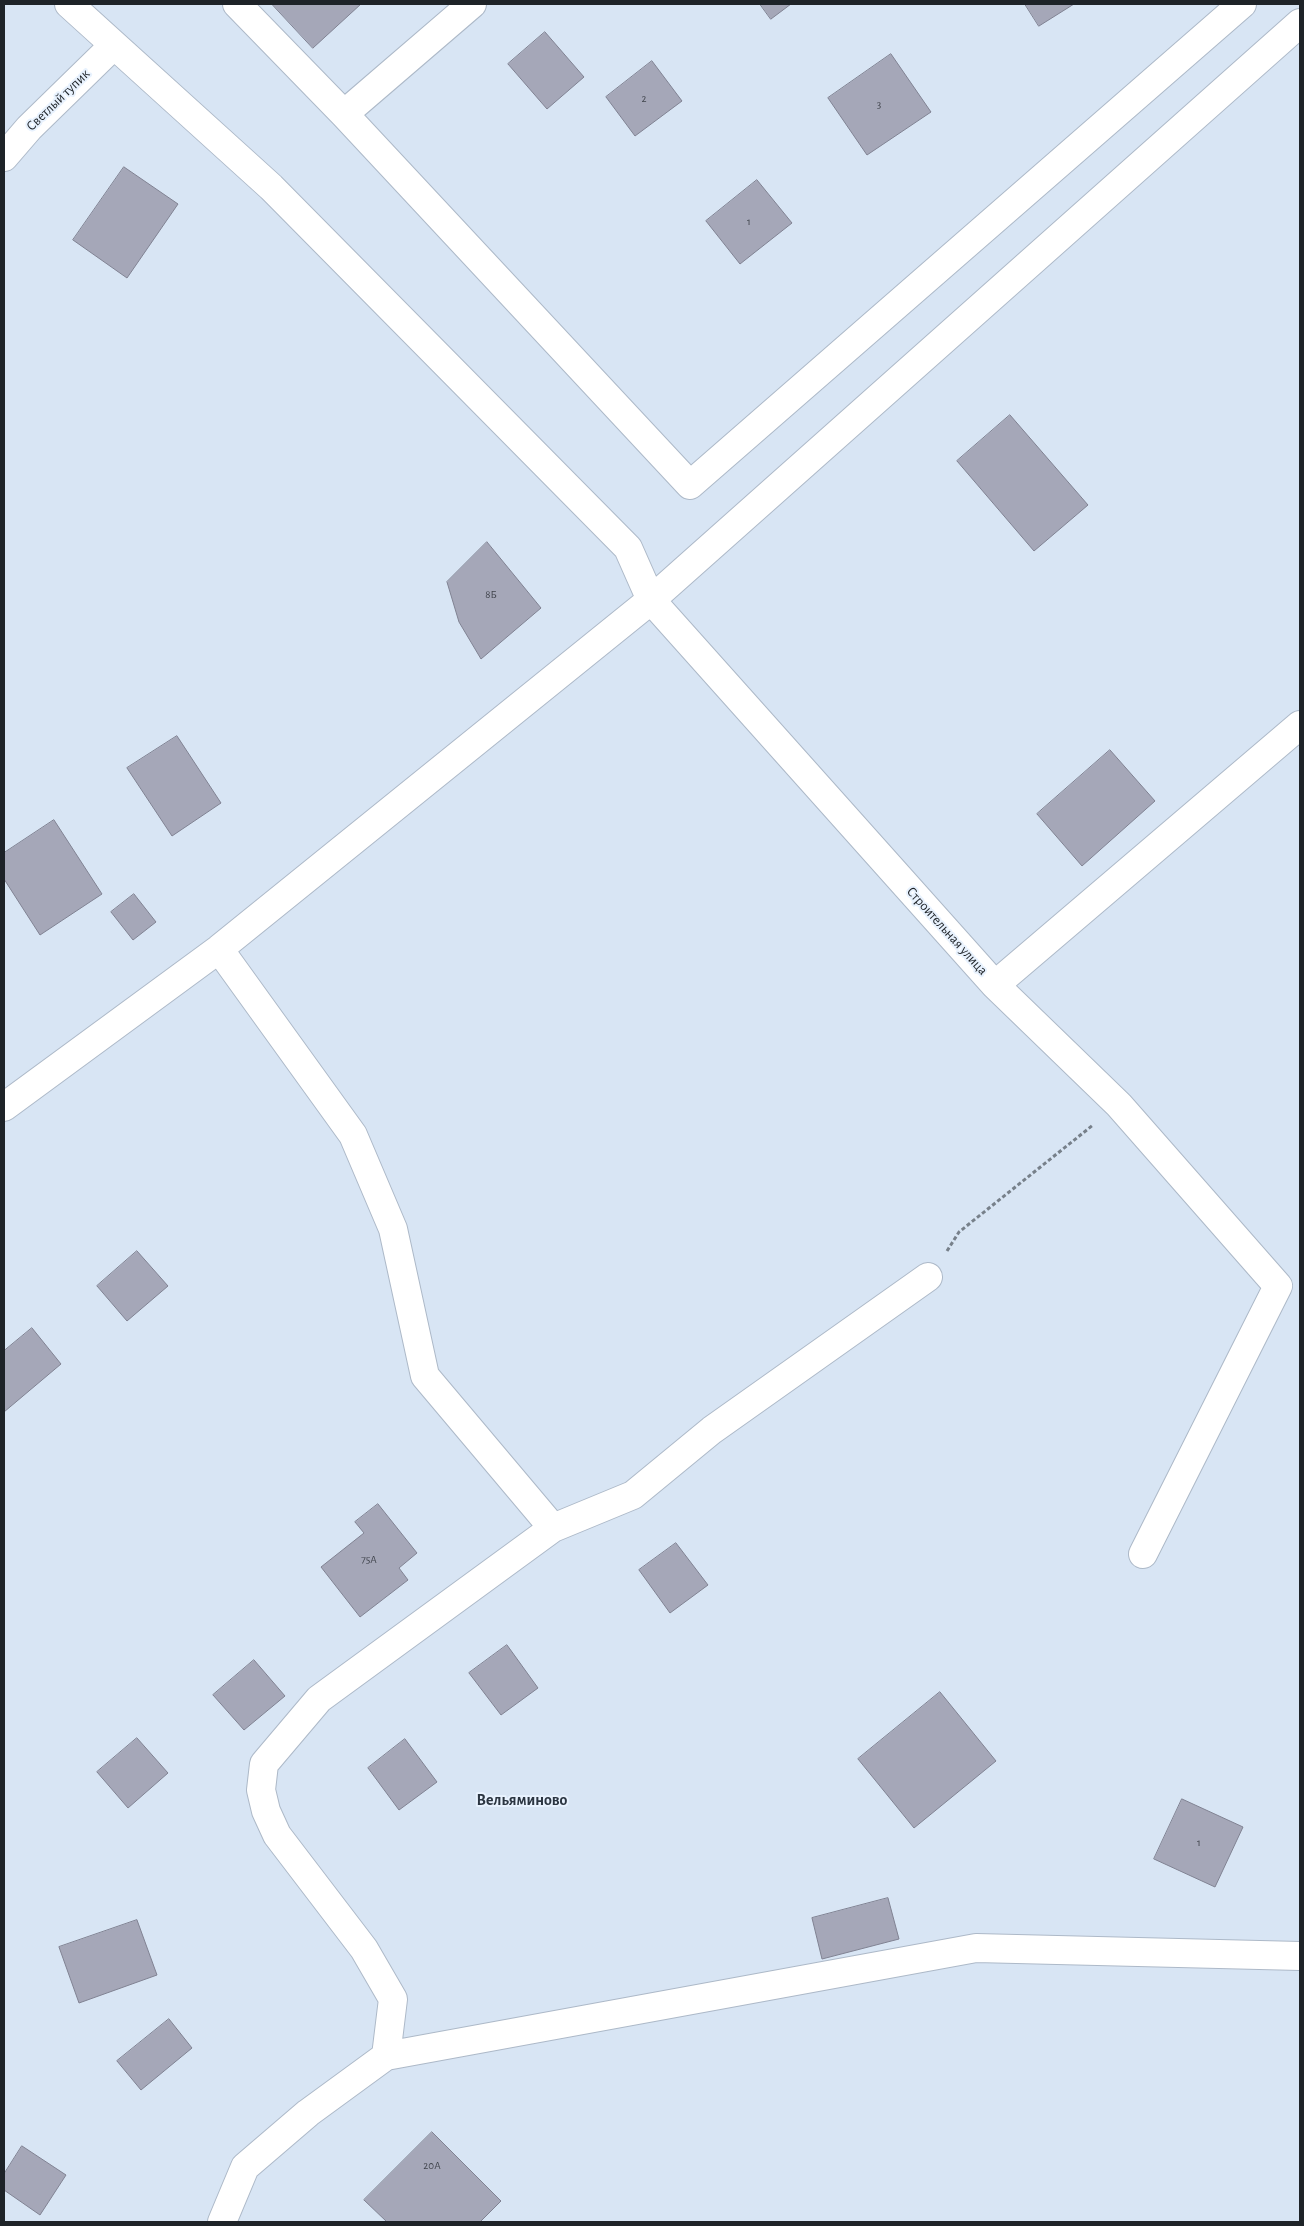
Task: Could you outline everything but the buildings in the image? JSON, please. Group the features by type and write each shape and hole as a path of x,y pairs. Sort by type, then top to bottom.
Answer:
{"street":[{"name":"Строительная улица","path":"69,4 271,187 628,548 651,600 995,985 1300,725"},
{"path":"237,4 344,114 690,485 1242,4"},
{"path":"344,114 472,4"},
{"path":"4,1107 219,948 651,600 1300,24"},
{"name":"Светлый тупик","path":"4,157 28,128 114,45"},
{"path":"219,948 354,1135 393,1229 425,1376 554,1528"},
{"path":"995,985 1118,1105 1278,1286 1143,1554"},
{"path":"386,2056 393,1999 364,1949 277,1835 266,1811 261,1790 264,1764 318,1699 554,1528 633,1495 712,1430 928,1277"},
{"path":"222,2222 245,2167 308,2112 386,2056 976,1948 1300,1956"}],"path":[{"path":"928,1277 947,1264 947,1249 959,1232 1118,1105"}],"district":[{"name":"Вельяминово","path":"522,1800"}]}
